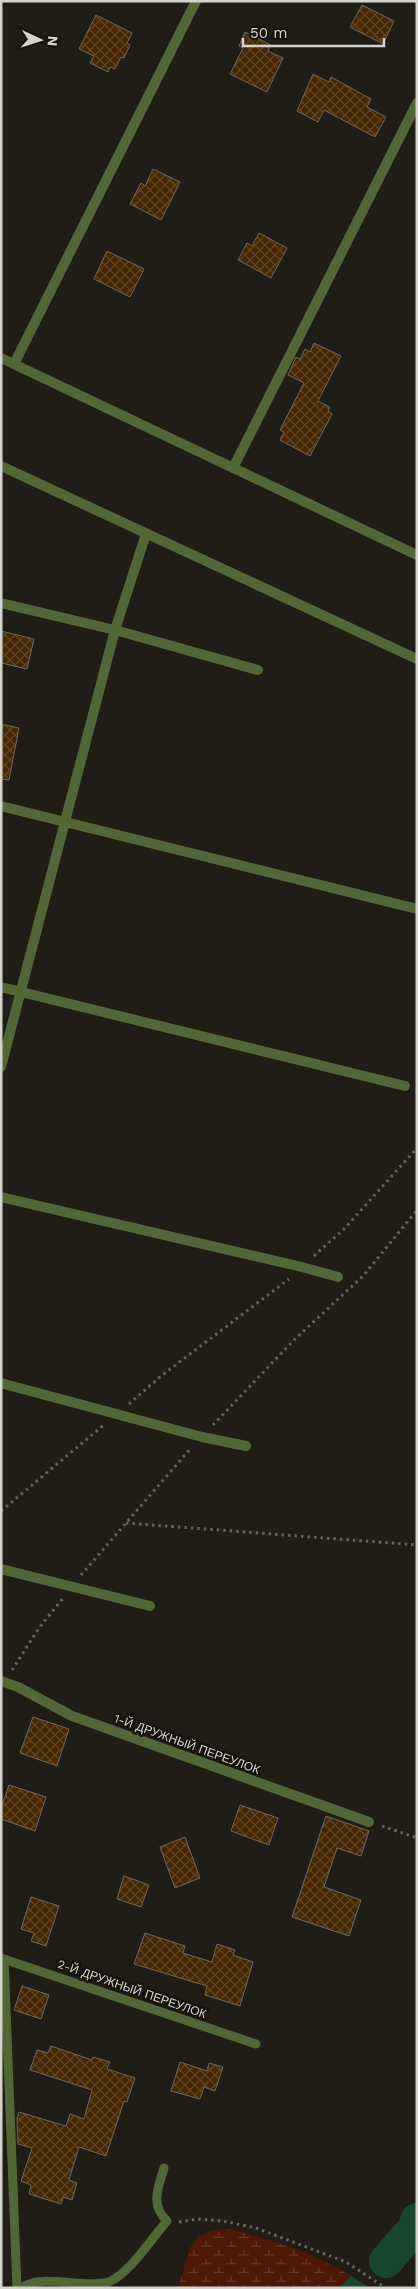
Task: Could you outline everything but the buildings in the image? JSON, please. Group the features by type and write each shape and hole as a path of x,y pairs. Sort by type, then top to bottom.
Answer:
{"street":[{"path":"14,364 196,1"},
{"path":"233,468 417,103"},
{"path":"1,358 417,555"},
{"path":"1,466 417,659"},
{"path":"1,1066 115,630 146,534"},
{"path":"1,603 115,630 258,670"},
{"path":"1,806 417,909"},
{"path":"1,987 405,1086"},
{"path":"1,1197 338,1277"},
{"path":"1,1383 246,1446"},
{"path":"1,1569 150,1606"},
{"name":"1-Й ДРУЖНЫЙ ПЕРЕУЛОК","path":"1,1682 18,1687 72,1716 369,1822"}],"lane":[{"name":"2-Й ДРУЖНЫЙ ПЕРЕУЛОК","path":"3,1959 256,2044"},
{"path":"3,1959 17,2288"},
{"path":"22,2288 25,2285 37,2283 94,2286 109,2282 141,2253 167,2221 160,2215 156,2204 164,2168"}],"path":[{"path":"1,1511 161,1376 278,1289 345,1228 417,1148"},
{"path":"126,1523 417,1545"},
{"path":"369,1822 417,1838"},
{"path":"167,2221 197,2219 256,2228 346,2262 386,2288"}],"green space":[{"path":"230,2229 307,2253 351,2276 339,2288 178,2288 188,2254 196,2239 204,2234"}],"shaded area":[{"path":"351,2276 370,2288 339,2288"}],"waterway":[{"path":"386,2261 415,2228 417,2220"}]}
